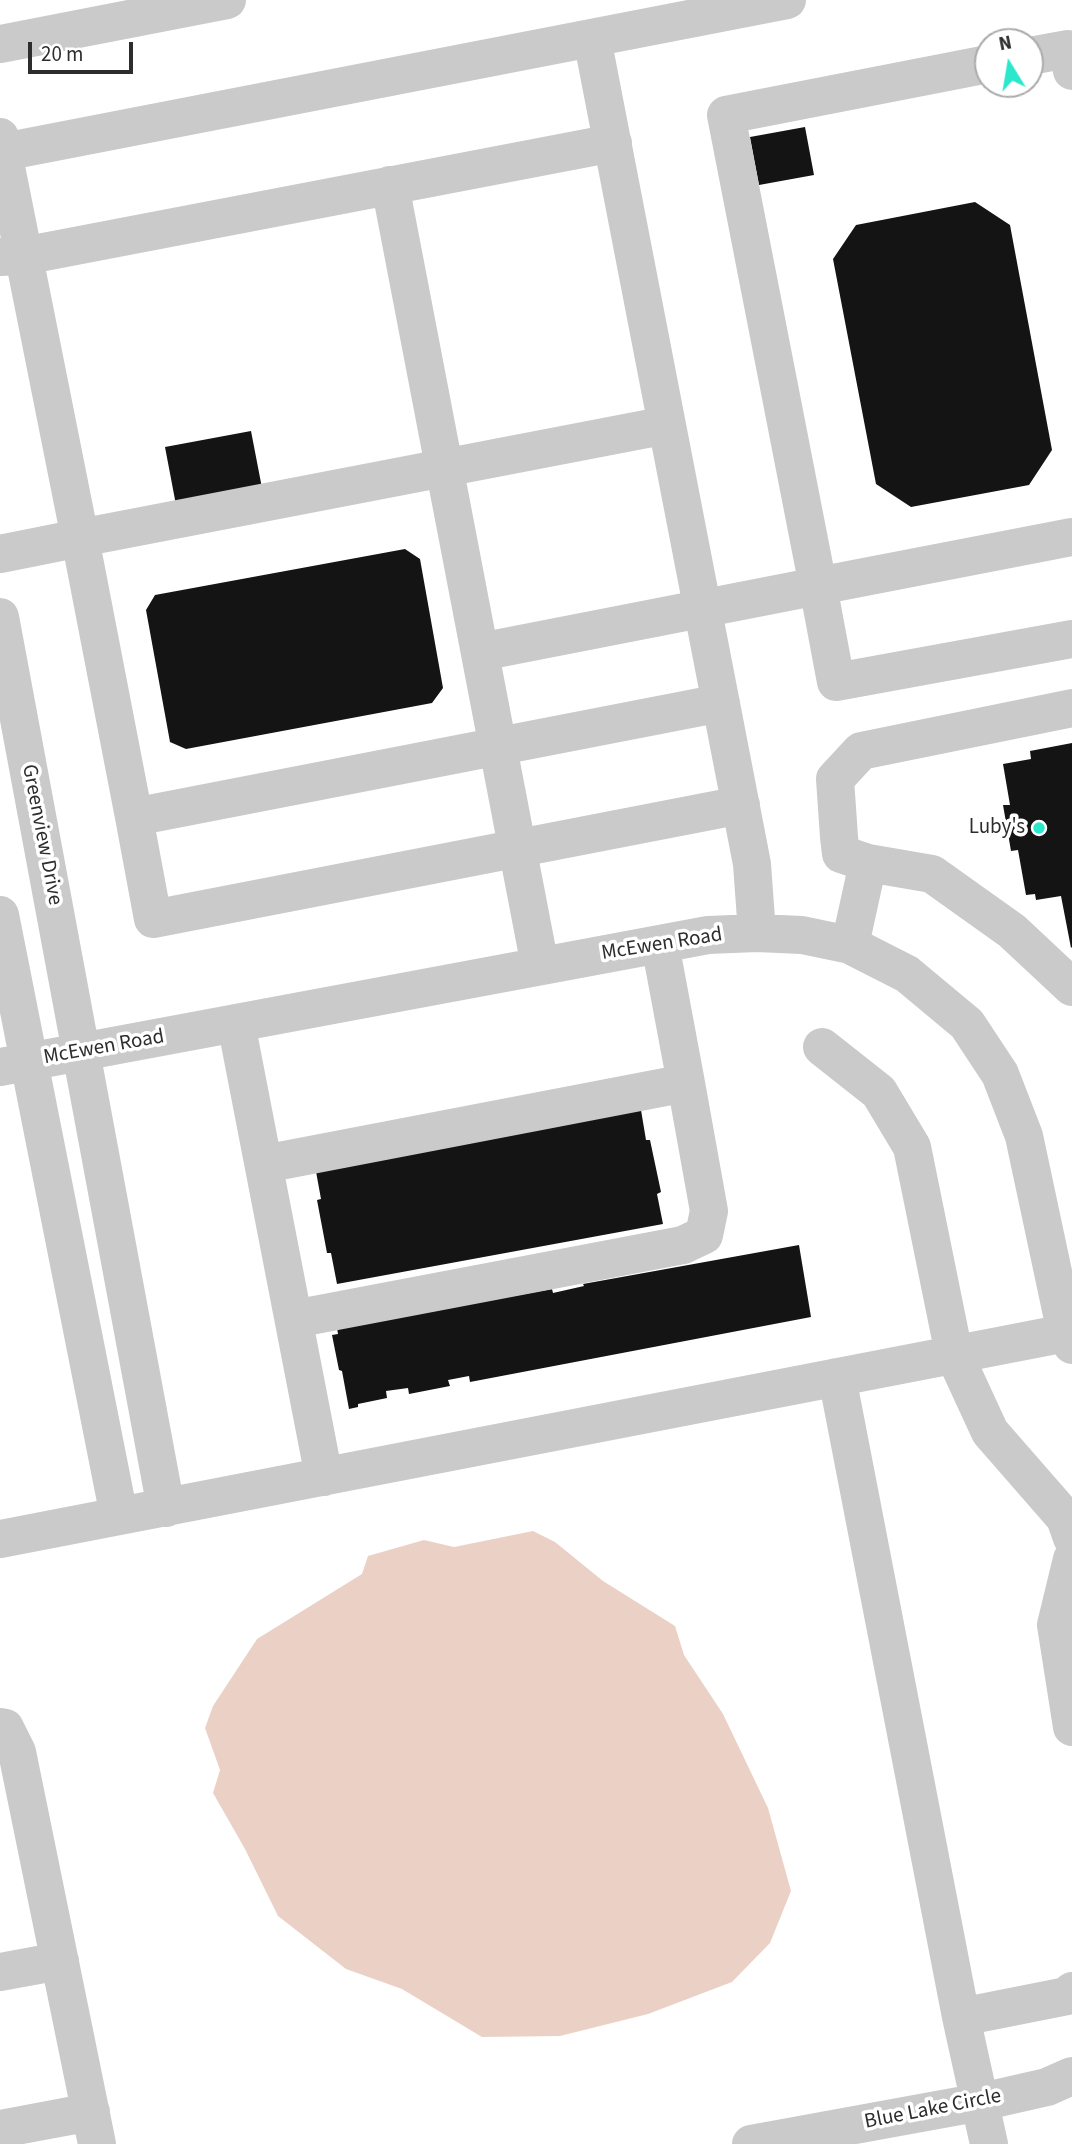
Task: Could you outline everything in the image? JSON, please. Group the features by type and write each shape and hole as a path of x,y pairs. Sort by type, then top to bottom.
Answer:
{"street":[{"path":"0,44 227,0"},
{"path":"741,805 153,919 80,538 12,257 1,145 593,38 787,0"},
{"path":"593,38 752,864 757,933"},
{"path":"1044,53 1068,49 1072,71"},
{"path":"974,67 726,115 836,682 1072,639"},
{"path":"12,257 613,143"},
{"path":"390,186 541,967"},
{"path":"0,554 667,425"},
{"path":"480,652 1072,537"},
{"name":"Greenview Drive","path":"0,617 166,1507"},
{"path":"134,817 721,704"},
{"path":"1072,708 861,751 835,779 841,854 868,863 932,874 1012,931 1072,987"},
{"path":"850,945 868,863"},
{"path":"0,915 15,1064 79,1315 119,1516"},
{"name":"McEwen Road","path":"15,1064 708,935 802,935 850,945 907,974 967,1024 1000,1074 1024,1136 1069,1339"},
{"path":"294,1319 683,1245 704,1235 709,1211 660,944"},
{"path":"236,1023 324,1477"},
{"path":"822,1047 879,1092 912,1147 954,1354 989,1432 1065,1518 1072,1538"},
{"path":"264,1164 686,1083"},
{"path":"79,1315 128,1305"},
{"path":"0,1539 954,1354 1069,1339"},
{"path":"837,1377 966,2039 989,2144"},
{"path":"1072,1559 1056,1625 1072,1727"},
{"path":"0,1727 5,1728 18,1752 94,2128 0,2129"},
{"path":"0,1972 60,1961"},
{"path":"966,2039 1067,1996 1072,1991"},
{"name":"Blue Lake Circle","path":"751,2144 981,2102 1047,2087 1072,2076"}],"shaded area":[{"path":"533,1531 555,1542 603,1581 675,1626 684,1655 723,1714 768,1808 791,1891 770,1943 732,1982 648,2014 560,2036 482,2037 402,1989 346,1969 278,1916 245,1849 213,1793 220,1770 205,1728 213,1706 257,1639 362,1574 368,1556 424,1540 454,1547"}],"building":[{"path":"805,127 814,175 759,185 750,137"},
{"path":"975,202 1010,225 1052,450 1029,485 911,507 876,484 833,259 856,225"},
{"path":"251,431 262,488 176,505 165,447"},
{"path":"405,549 420,559 443,688 432,703 186,749 170,742 146,610 155,595"},
{"name":"Luby's","path":"1072,743 1071,948 1061,896 1036,900 1035,894 1026,895 1018,850 1011,851 1003,805 1010,805 1003,764 1031,759 1030,751"},
{"path":"640,1104 646,1140 650,1140 661,1192 657,1194 663,1224 337,1284 331,1253 327,1253 317,1200 321,1199 315,1166"},
{"path":"799,1245 811,1317 470,1382 469,1376 448,1380 450,1386 409,1394 408,1388 386,1391 387,1398 358,1404 358,1407 349,1409 332,1335 338,1334 337,1328 552,1289 553,1293 584,1286 583,1284"}],"place":[{"name":"Luby's","path":"1039,828"}]}
